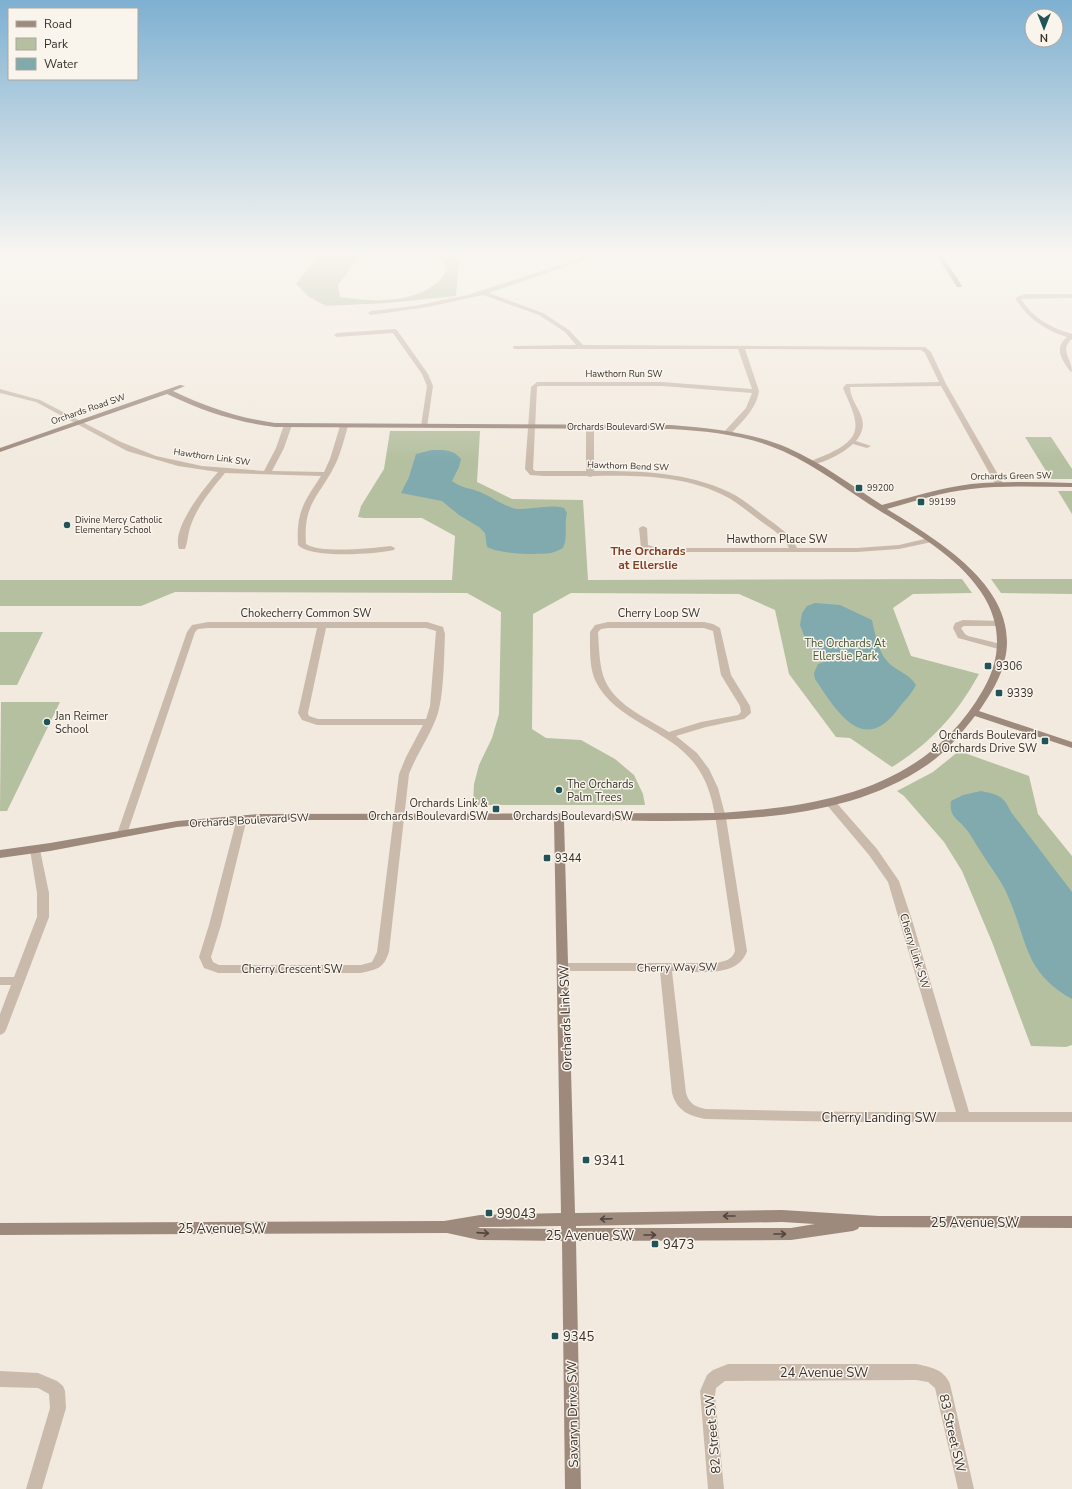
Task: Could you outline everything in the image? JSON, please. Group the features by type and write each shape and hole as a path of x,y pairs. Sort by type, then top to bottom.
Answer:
{"street":[{"path":"554,322 567,331 581,347"},
{"path":"1040,322 1071,338"},
{"path":"337,335 395,331 425,374 429,384 430,390 424,426"},
{"path":"1071,338 1063,343 1061,349 1063,356 1072,370"},
{"path":"515,347 923,348 928,352 943,384 1000,485"},
{"path":"727,433 750,408 754,401 756,391 741,348"},
{"name":"Hawthorn Run SW","path":"533,427 534,387 539,384 668,384 756,391"},
{"path":"813,464 838,452 852,442 858,431 860,421 846,388 847,386 856,384 943,384"},
{"name":"Orchards Road SW","path":"0,450 182,386"},
{"name":"Orchards Boulevard SW","path":"0,854 35,850 178,824 242,818 399,816 720,816 783,811 830,802 866,791 885,784 919,765 945,745 973,712 999,670 1002,647 1000,623 992,602 974,578 947,552 881,508 813,464 770,444 727,433 672,427 288,425 249,421 222,415 195,405 167,391"},
{"name":"Hawthorn Link SW","path":"0,392 38,401 114,442 146,455 181,464 224,470 266,473 326,474"},
{"path":"266,473 280,448 288,425"},
{"path":"344,426 336,454 326,474 307,502 302,515 300,530 302,545 304,547 318,550 373,550 391,548"},
{"name":"Hawthorn Bend SW","path":"533,427 529,467 532,473 668,476 705,485 734,498 781,533 791,543 794,550"},
{"path":"590,427 590,475"},
{"path":"852,442 866,446"},
{"path":"182,547 182,538 191,516 202,498 224,470"},
{"name":"Orchards Green SW","path":"881,508 955,489 1000,485 1072,485"},
{"name":"Hawthorn Place SW","path":"643,528 643,545 652,549 880,549 899,547 929,540"},
{"path":"1000,623 963,623 958,624 957,628 962,637 1002,647"},
{"name":"Chokecherry Common SW","path":"122,834 149,752 193,629 198,626 208,625 427,625 440,629 441,634 435,706 429,722 406,767 399,816"},
{"path":"322,625 303,713 304,718 317,722 429,722"},
{"name":"Cherry Loop SW","path":"669,735 700,725 741,717 746,713 745,706 726,675 718,634 714,628 704,625 608,625 598,627 594,632 596,667 604,696 635,716 669,735 686,748 701,764 713,786 720,816"},
{"path":"973,712 1072,745"},
{"name":"Cherry Link SW","path":"830,802 877,857 893,881 906,920 964,1117"},
{"name":"Cherry Crescent SW","path":"242,818 216,925 205,957 208,965 218,969 361,969 376,965 383,952 399,816"},
{"name":"Orchards Link SW","path":"559,816 564,968 569,1228"},
{"name":"Cherry Way SW","path":"564,968 726,966 735,963 740,958 742,951 720,816"},
{"path":"0,1030 39,930 44,909 43,893 35,850"},
{"name":"Cherry Landing SW","path":"666,967 679,1093 680,1098 686,1108 691,1111 706,1114 852,1117 1072,1117"},
{"path":"0,981 19,981"},
{"name":"25 Avenue SW","path":"0,1229 444,1227 479,1234 569,1228 791,1234 879,1222 1072,1222"},
{"name":"Savaryn Drive SW","path":"569,1228 573,1489"},
{"name":"24 Avenue SW","path":"712,1380 720,1374 728,1372 916,1372 932,1375 937,1378"},
{"name":"83 Street SW","path":"937,1378 942,1384 944,1390 966,1489"},
{"path":"0,1379 32,1379 48,1384 57,1391 58,1408 34,1489"},
{"name":"82 Street SW","path":"712,1380 707,1396 716,1489"}],"green space":[{"name":"The Orchards At Ellerslie Park","path":"390,431 480,431 477,482 512,499 583,500 588,580 962,579 972,593 913,594 893,608 911,656 979,674 962,702 931,738 892,767 850,738 836,737 789,674 775,610 739,594 571,593 533,614 532,729 546,738 581,740 615,759 634,775 643,794 645,805 473,805 474,784 479,765 492,738 499,714 501,612 467,593 175,592 141,606 0,606 0,580 452,580 455,536 422,518 358,517 361,506 384,469"},
{"path":"1025,437 1051,437 1072,469 1072,479 1051,479"},
{"path":"1058,491 1072,491 1072,514"},
{"path":"991,579 1072,579 1072,594 1001,593"},
{"path":"0,632 43,632 17,685 0,685"},
{"path":"1,702 60,702 7,811 0,811"},
{"path":"959,751 1029,776 1038,814 1072,856 1072,1045 1066,1047 1031,1046 992,942 962,871 944,842 904,796 897,791 933,772"}],"water":[{"path":"432,450 444,450 455,453 461,459 452,481 459,485 480,492 517,509 546,507 564,508 567,513 563,548 556,552 536,554 509,553 487,547 485,533 479,527 459,515 442,501 401,493 409,477 416,454"},
{"path":"815,603 840,605 872,620 877,642 884,657 890,664 910,678 916,685 912,692 885,723 873,729 862,729 851,724 832,704 815,679 814,673 818,664 827,661 826,657 808,646 800,625 802,613 807,606"},
{"path":"981,791 996,795 1003,799 1011,812 1072,892 1072,999 1056,988 1044,977 1035,965 1004,888 970,834 951,811 951,801 963,795"}],"place":[{"name":"99200","path":"859,488"},
{"name":"99199","path":"921,502"},
{"name":"Divine Mercy Catholic Elementary School","path":"67,525"},
{"name":"9306","path":"988,666"},
{"name":"9339","path":"999,693"},
{"name":"Jan Reimer School","path":"47,722"},
{"name":"Orchards Boulevard & Orchards Drive SW","path":"1045,741"},
{"name":"The Orchards Palm Trees","path":"559,790"},
{"name":"Orchards Link & Orchards Boulevard SW","path":"496,809"},
{"name":"9344","path":"547,858"},
{"name":"9341","path":"586,1160"},
{"name":"99043","path":"489,1213"},
{"name":"9473","path":"655,1244"},
{"name":"9345","path":"555,1336"}],"district":[{"name":"The Orchards at Ellerslie","path":"648,558"}]}
